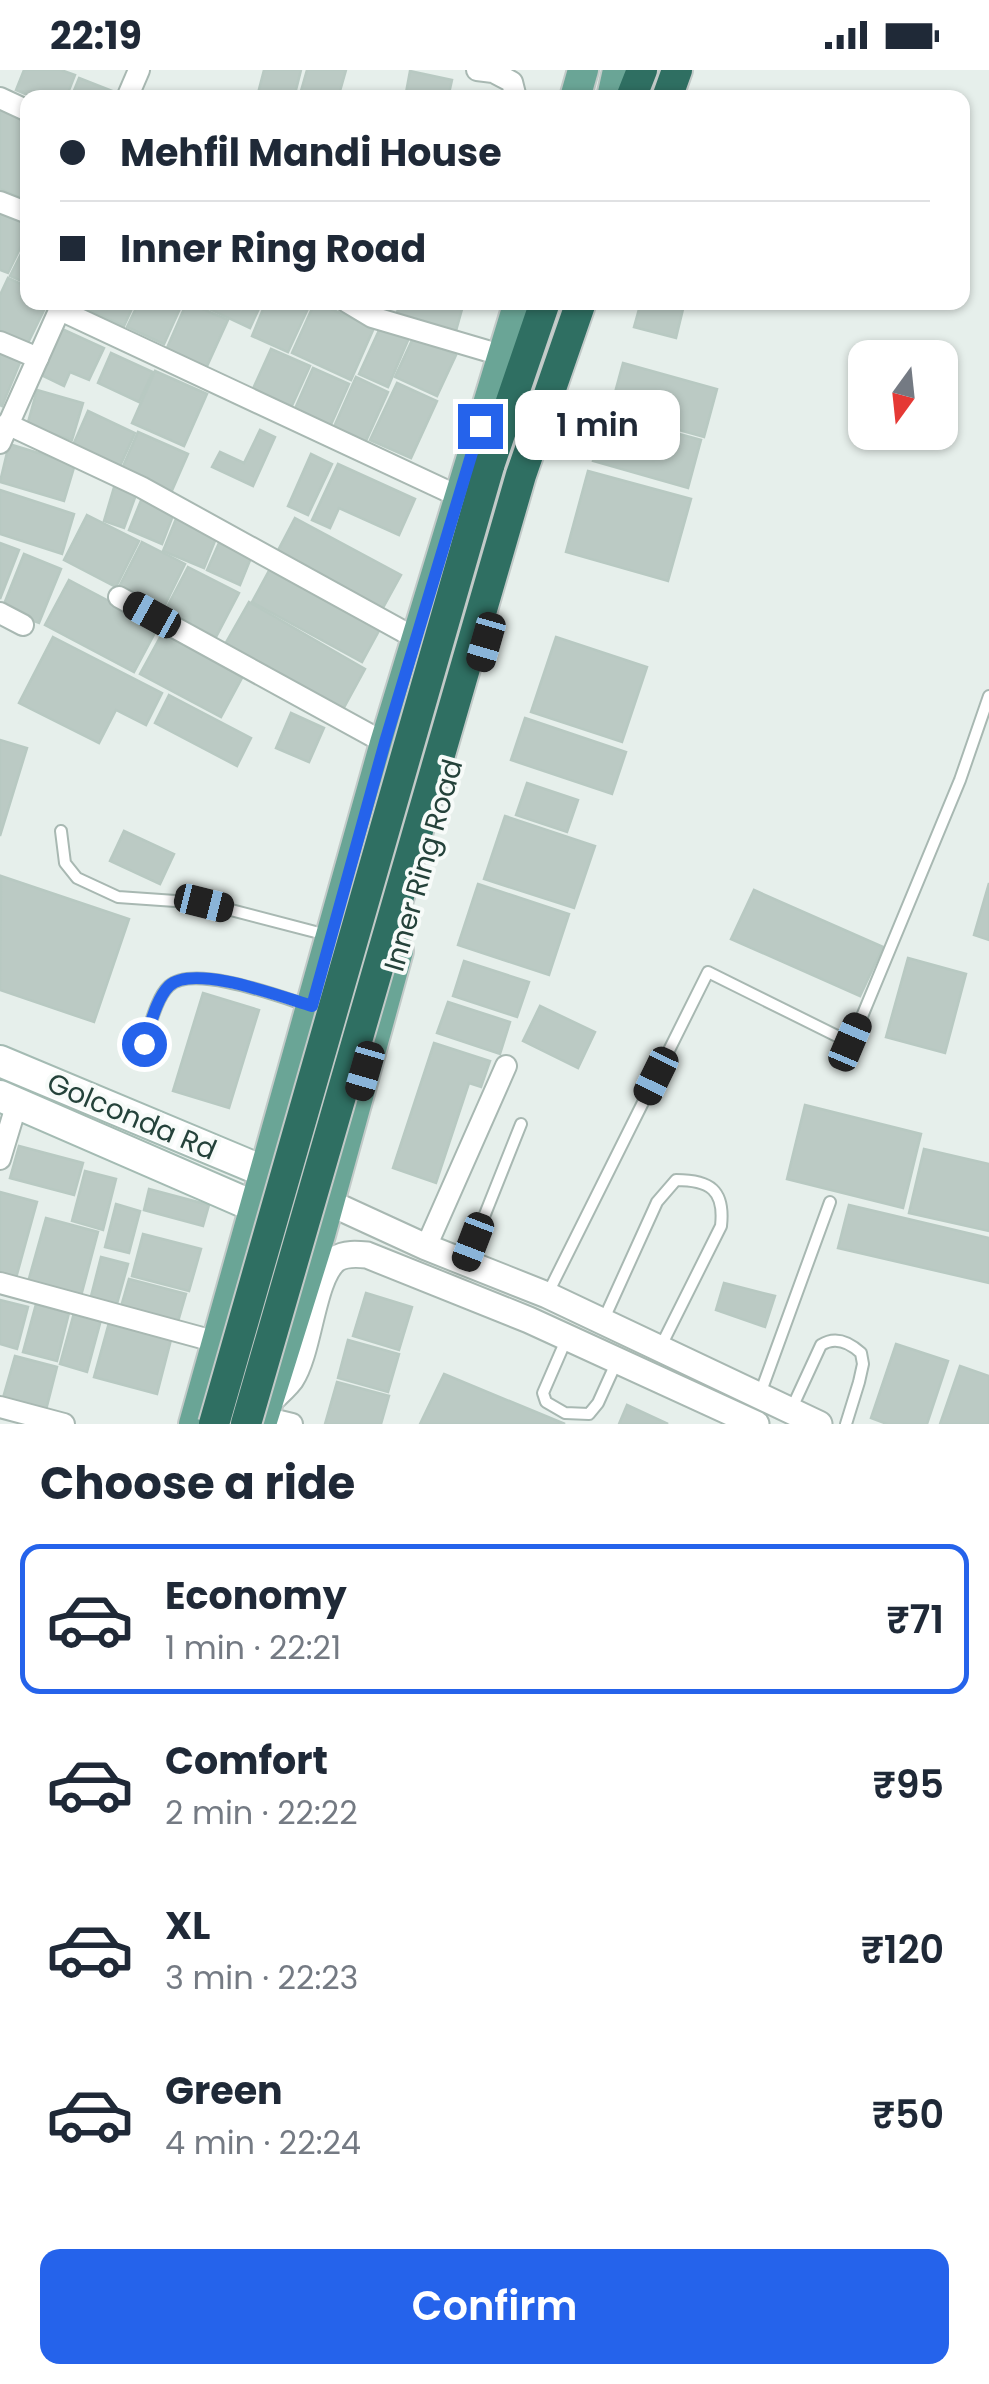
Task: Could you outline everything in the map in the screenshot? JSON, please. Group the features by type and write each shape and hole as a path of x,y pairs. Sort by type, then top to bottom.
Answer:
{"highway":[{"path":"619,90 642,70"},
{"path":"214,1424 489,466 542,310"},
{"path":"266,1418 521,474 578,310"}],"main road":[{"path":"194,1424 385,742 515,310"},
{"name":"Inner Ring Road","path":"266,1418 533,484 568,310"},
{"path":"336,926 400,945"},
{"name":"Golconda Rd","path":"0,1062 263,1170"},
{"name":"Golconda Rd","path":"8,1100 253,1206"}],"street":[{"path":"477,70 493,72 512,82 514,90"},
{"path":"59,310 4,434 141,487 417,639"},
{"path":"69,310 460,497"},
{"path":"360,310 372,317 501,355"},
{"path":"541,445 586,310"},
{"path":"0,342 38,358"},
{"path":"119,597 385,742"},
{"path":"0,614 23,624"},
{"path":"426,1247 506,1066"},
{"path":"0,1159 8,1100"},
{"path":"328,1202 426,1247 547,1295 818,1424"},
{"path":"266,1418 291,1380 302,1354 323,1276 332,1262 342,1256 368,1255 567,1337 756,1424"},
{"path":"0,1283 217,1342"},
{"path":"0,1407 64,1424"}],"lane":[{"path":"547,1295 708,972 850,1042 960,780 989,696"},
{"path":"61,831 65,863 77,878 118,897 204,903 336,926"},
{"path":"144,1044 163,994 179,980 202,978 315,997"},
{"path":"465,1262 520,1124"},
{"path":"603,1322 657,1202 676,1180 693,1180 713,1188 724,1204 721,1226 660,1349"},
{"path":"758,1397 830,1202"},
{"path":"567,1337 543,1393 546,1402 564,1413 589,1414 617,1360"},
{"path":"790,1411 821,1345 828,1340 840,1340 860,1352 863,1364 846,1424"}],"building":[{"path":"24,70 61,70 75,75 69,90 16,90"},
{"path":"264,70 301,70 296,90 259,90"},
{"path":"307,70 346,70 340,90 301,90"},
{"path":"410,71 452,80 450,90 406,90"},
{"path":"79,78 110,90 74,90"},
{"path":"0,109 20,115 20,197 0,189"},
{"path":"0,212 20,221 20,248 8,273 0,270"},
{"path":"20,256 20,280 10,276"},
{"path":"8,278 20,283 20,310 44,310 25,349 0,336 0,295"},
{"path":"88,310 131,310 124,326"},
{"path":"135,310 179,310 164,344 127,327"},
{"path":"184,310 205,310 228,320 203,375 163,357"},
{"path":"211,310 258,310 250,328"},
{"path":"263,310 307,310 288,352 252,336"},
{"path":"311,310 333,310 374,328 351,380 292,353"},
{"path":"398,310 462,310 454,338 395,320"},
{"path":"639,310 683,310 676,338 634,327"},
{"path":"381,326 409,338 388,387 359,374"},
{"path":"62,329 104,348 89,380 70,372 64,386 41,375"},
{"path":"414,336 456,355 437,396 395,377"},
{"path":"271,349 310,366 290,410 251,393"},
{"path":"0,351 21,360 2,406 0,405"},
{"path":"111,353 153,372 139,402 98,383"},
{"path":"623,363 717,389 704,437 610,411"},
{"path":"313,368 349,384 329,429 293,413"},
{"path":"155,371 207,394 184,446 132,423"},
{"path":"356,377 388,392 365,443 333,429"},
{"path":"397,383 437,401 411,458 370,440"},
{"path":"37,390 83,403 72,440 27,426"},
{"path":"88,411 135,433 120,466 73,445"},
{"path":"606,414 701,440 688,488 593,461"},
{"path":"260,430 275,437 253,486 212,467 220,452 244,463"},
{"path":"138,432 188,454 170,495 120,473"},
{"path":"9,444 75,464 64,501 0,482"},
{"path":"311,454 332,464 308,515 288,506"},
{"path":"338,464 415,499 399,535 339,508 330,528 312,520"},
{"path":"588,471 691,499 668,581 566,552"},
{"path":"115,484 137,492 124,528 104,521"},
{"path":"0,490 74,514 62,554 0,534"},
{"path":"142,498 174,513 162,544 129,530"},
{"path":"87,515 139,541 116,587 64,560"},
{"path":"295,518 401,575 379,615 274,558"},
{"path":"176,519 217,536 204,568 163,551"},
{"path":"142,542 185,564 162,611 118,589"},
{"path":"0,543 19,550 0,599"},
{"path":"219,543 253,553 240,585 207,570"},
{"path":"24,554 61,569 39,623 2,609"},
{"path":"188,567 239,593 216,637 165,611"},
{"path":"271,567 381,627 362,662 252,602"},
{"path":"69,580 158,627 134,672 45,625"},
{"path":"249,602 365,669 341,713 224,646"},
{"path":"163,632 243,676 221,717 140,674"},
{"path":"53,637 162,693 146,725 116,710 99,743 19,703"},
{"path":"556,637 647,667 622,742 531,712"},
{"path":"169,695 251,738 237,766 155,723"},
{"path":"291,713 324,728 309,762 276,748"},
{"path":"525,718 626,752 612,794 511,760"},
{"path":"0,740 27,748 0,836"},
{"path":"527,783 578,800 567,832 516,815"},
{"path":"505,816 595,846 574,908 484,879"},
{"path":"124,831 174,854 160,884 110,861"},
{"path":"1,876 129,919 94,1022 0,990"},
{"path":"989,883 989,940 974,935"},
{"path":"478,884 569,914 549,975 458,945"},
{"path":"754,890 883,947 860,996 731,939"},
{"path":"908,958 966,974 945,1053 886,1037"},
{"path":"464,961 529,982 517,1017 453,996"},
{"path":"203,993 259,1010 229,1108 173,1091"},
{"path":"448,1002 510,1022 500,1054 437,1033"},
{"path":"540,1006 595,1032 578,1068 523,1041"},
{"path":"434,1043 490,1061 481,1087 469,1083 436,1183 393,1168"},
{"path":"805,1105 921,1134 903,1208 787,1179"},
{"path":"19,1146 83,1163 74,1195 10,1178"},
{"path":"924,1149 989,1164 989,1231 909,1213"},
{"path":"85,1171 116,1179 103,1230 72,1221"},
{"path":"149,1189 209,1205 203,1226 144,1210"},
{"path":"0,1192 37,1202 16,1278 0,1273"},
{"path":"116,1204 140,1211 129,1253 105,1247"},
{"path":"849,1205 989,1238 989,1283 838,1248"},
{"path":"46,1218 98,1232 81,1296 28,1282"},
{"path":"143,1234 201,1249 189,1291 132,1276"},
{"path":"101,1257 128,1264 115,1311 89,1304"},
{"path":"129,1279 186,1294 177,1325 120,1310"},
{"path":"724,1283 775,1296 765,1327 716,1310"},
{"path":"366,1293 412,1307 399,1350 353,1336"},
{"path":"0,1300 28,1307 17,1349 0,1344"},
{"path":"36,1304 69,1313 57,1361 23,1352"},
{"path":"74,1313 101,1320 87,1372 60,1364"},
{"path":"110,1319 172,1336 157,1394 94,1377"},
{"path":"348,1340 399,1354 388,1392 338,1378"},
{"path":"896,1344 948,1361 927,1424 887,1424 871,1418"},
{"path":"15,1356 57,1367 46,1410 3,1398"},
{"path":"960,1366 989,1376 989,1424 940,1424"},
{"path":"444,1374 565,1424 420,1424"},
{"path":"337,1382 389,1396 381,1424 325,1424"},
{"path":"627,1405 668,1424 619,1424"}],"route":[{"path":"144,1044 163,994 179,980 202,978 312,1006 385,742 480,426"}]}
